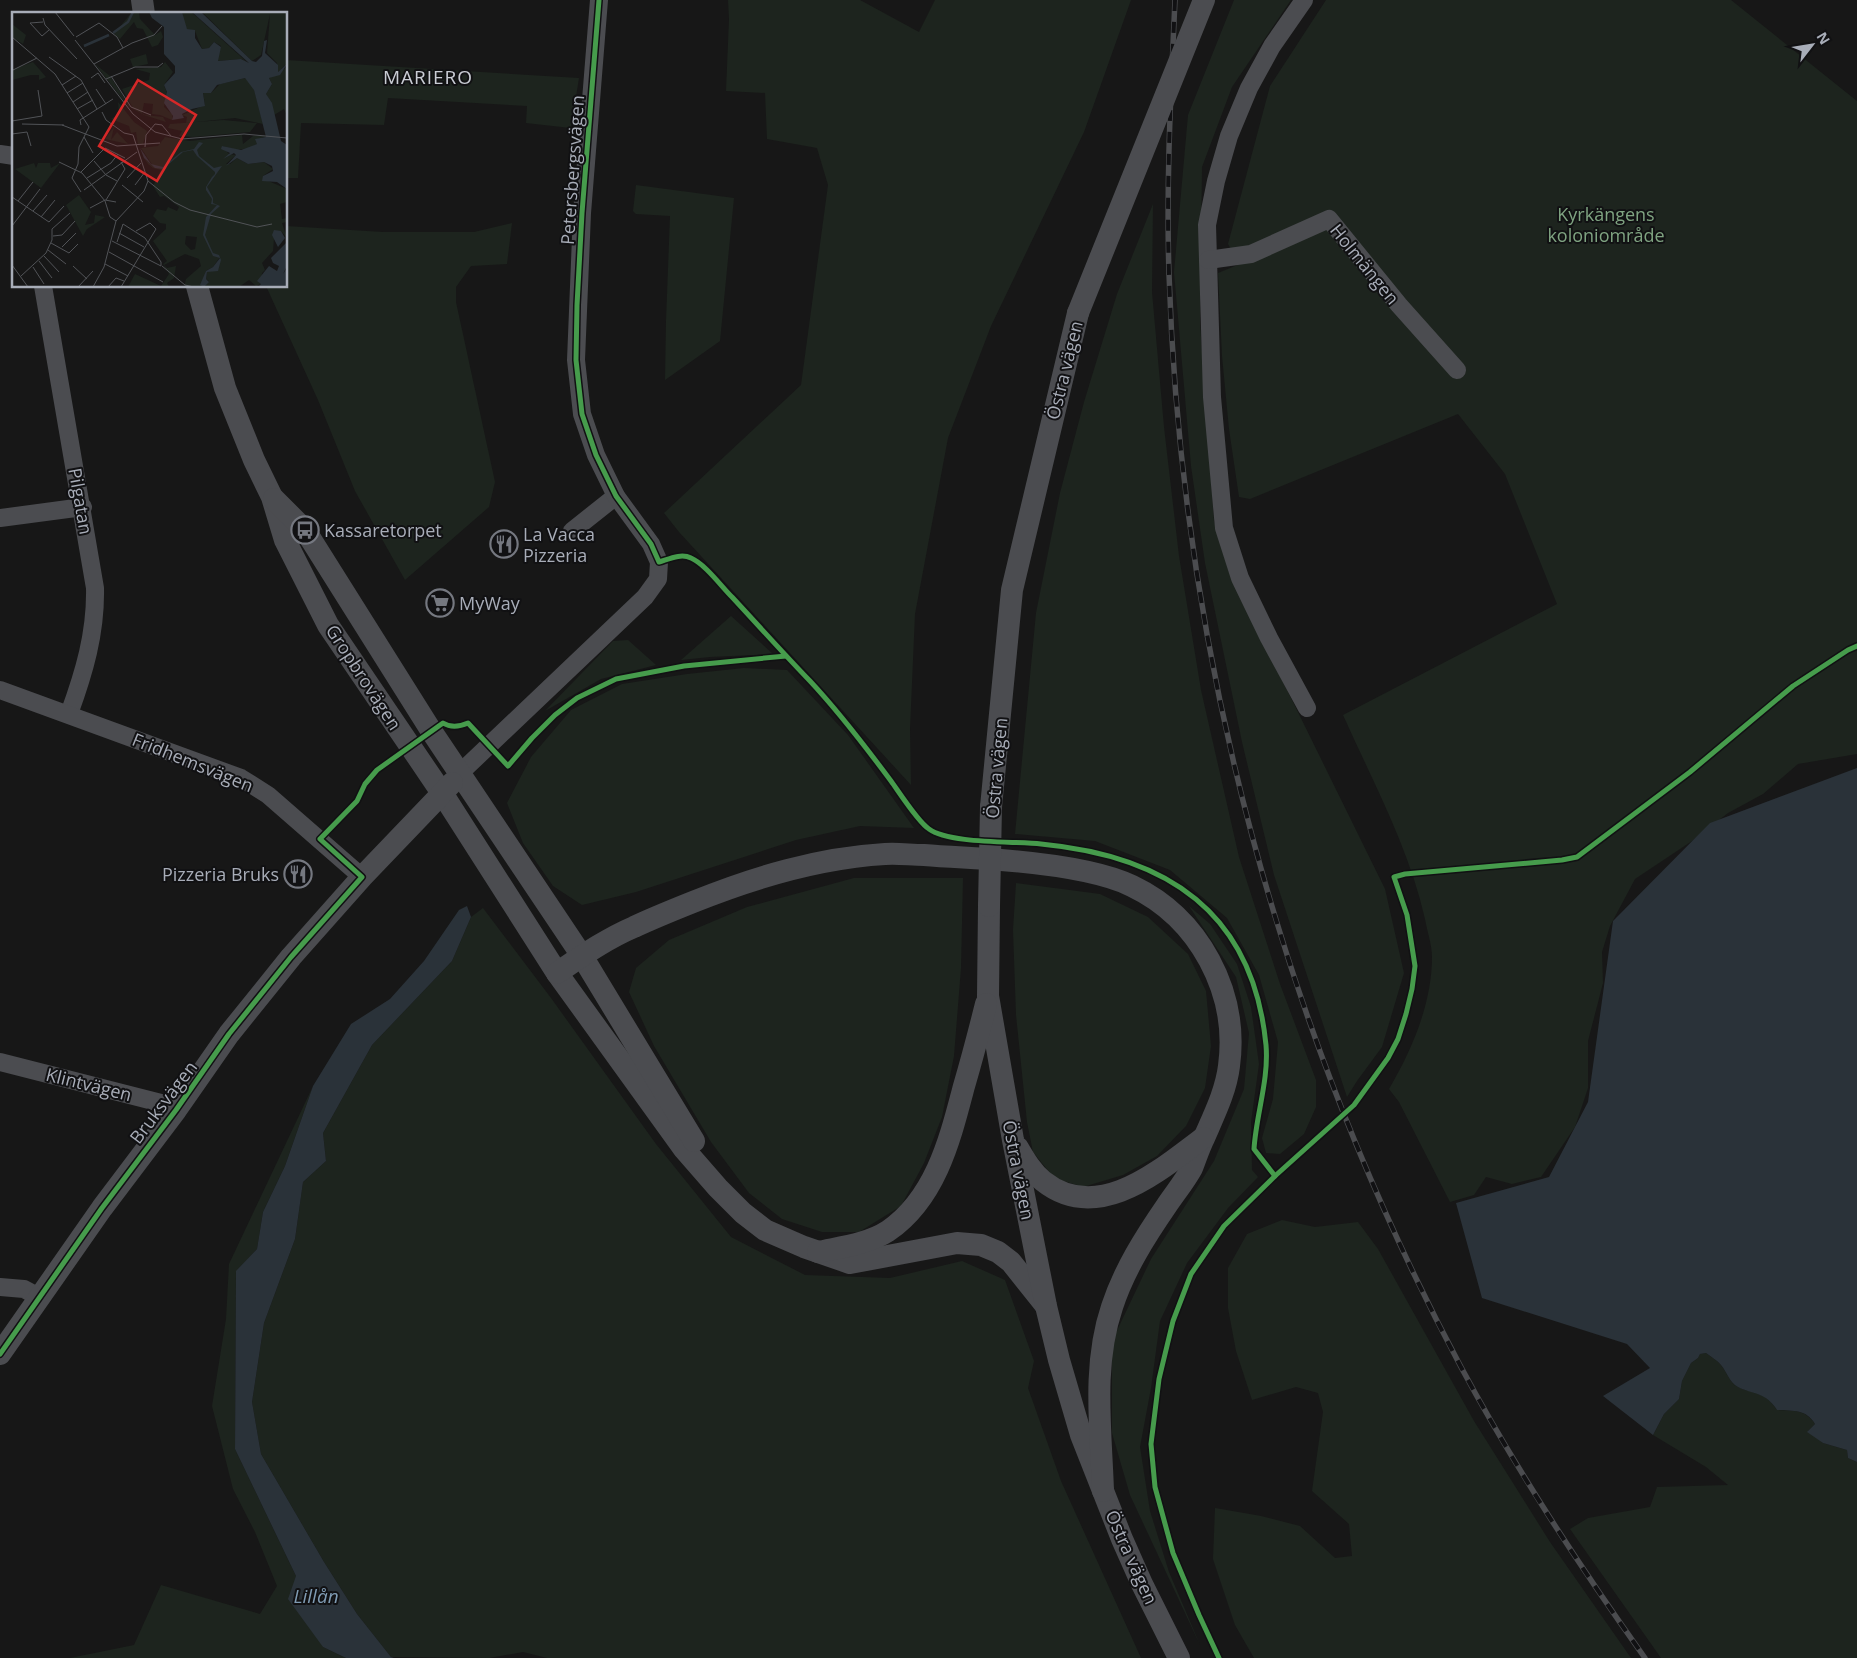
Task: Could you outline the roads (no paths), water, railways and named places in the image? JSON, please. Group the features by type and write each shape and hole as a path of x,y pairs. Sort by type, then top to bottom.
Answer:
{"street":[{"name":"Petersbergsvägen","path":"460,773 645,598 658,579 659,562 651,544 616,496 596,456 582,414 576,360 582,213 599,0"},
{"name":"Östra vägen","path":"1179,1658 1142,1584 1103,1491 1081,1435 1059,1360 1046,1306 1013,1140 988,996 989,906 992,807 1012,590 1078,313 1204,0"},
{"path":"1304,0 1272,46 1249,88 1229,136 1216,181 1207,226 1212,398 1224,528 1240,578 1269,638 1307,708"},
{"name":"Holmängen","path":"1208,260 1252,254 1329,219 1399,305 1452,365"},
{"name":"Pilgatan","path":"43,288 83,507 95,588 96,611 93,634 86,663 69,714"},
{"name":"Gropbrovägen","path":"198,288 225,388 254,460 272,497 285,540 328,625 442,794 557,972 684,1149 718,1188"},
{"path":"572,531 616,496"},
{"name":"Gropbrovägen","path":"272,497 305,530 432,732 582,956 696,1144 718,1188"},
{"path":"0,518 83,507"},
{"name":"Fridhemsvägen","path":"0,690 248,782 268,795 362,877"},
{"name":"Bruksvägen","path":"0,1354 102,1208 176,1110 229,1034 291,958 362,877 460,773"},
{"path":"557,972 632,927 718,892 770,874 815,862 887,854 1024,862 1101,875 1130,885 1157,900 1184,924 1201,946 1219,977 1228,1004 1231,1038 1229,1067 1223,1093 1191,1168 1132,1261 1119,1285 1111,1310 1102,1342 1099,1372 1103,1491"},
{"path":"818,1252 869,1240 887,1231 919,1201 941,1163 957,1114 988,996"},
{"name":"Klintvägen","path":"0,1062 152,1100 176,1110"},
{"path":"1013,1140 1031,1169 1044,1182 1064,1193 1079,1197 1105,1196 1128,1190 1158,1171 1204,1137"},
{"path":"718,1188 765,1230 850,1263 957,1243 981,1245 998,1252 1011,1262 1046,1306"},
{"path":"0,1287 24,1288 39,1297"}],"water":[{"path":"1857,768 1857,1462 1848,1458 1847,1450 1823,1443 1807,1432 1815,1424 1808,1416 1794,1411 1777,1410 1764,1397 1735,1385 1719,1363 1706,1353 1700,1354 1691,1363 1682,1381 1679,1399 1664,1414 1653,1435 1603,1396 1650,1368 1627,1344 1482,1298 1456,1203 1549,1177 1588,1102 1613,921 1710,823"},
{"name":"Lillån","path":"467,906 471,917 452,961 372,1045 323,1133 326,1161 303,1182 295,1239 264,1323 252,1402 261,1454 324,1562 357,1614 391,1657 394,1658 346,1658 323,1647 288,1599 296,1576 235,1449 236,1271 257,1249 263,1212 285,1166 313,1086 351,1024 390,999 424,961 459,910"}],"railway":[{"path":"1175,0 1169,137 1168,240 1178,416 1195,558 1219,698 1252,837 1293,974 1342,1108 1398,1239 1461,1367 1503,1442 1572,1551 1645,1658"}],"place":[{"name":"Kassaretorpet","path":"305,530"},
{"name":"La Vacca Pizzeria","path":"504,544"},
{"name":"MyWay","path":"440,603"},
{"name":"Pizzeria Bruks","path":"298,874"}],"district":[{"name":"MARIERO","path":"428,77"}],"park label":[{"name":"Kyrkängens koloniområde","path":"1606,224"}]}
